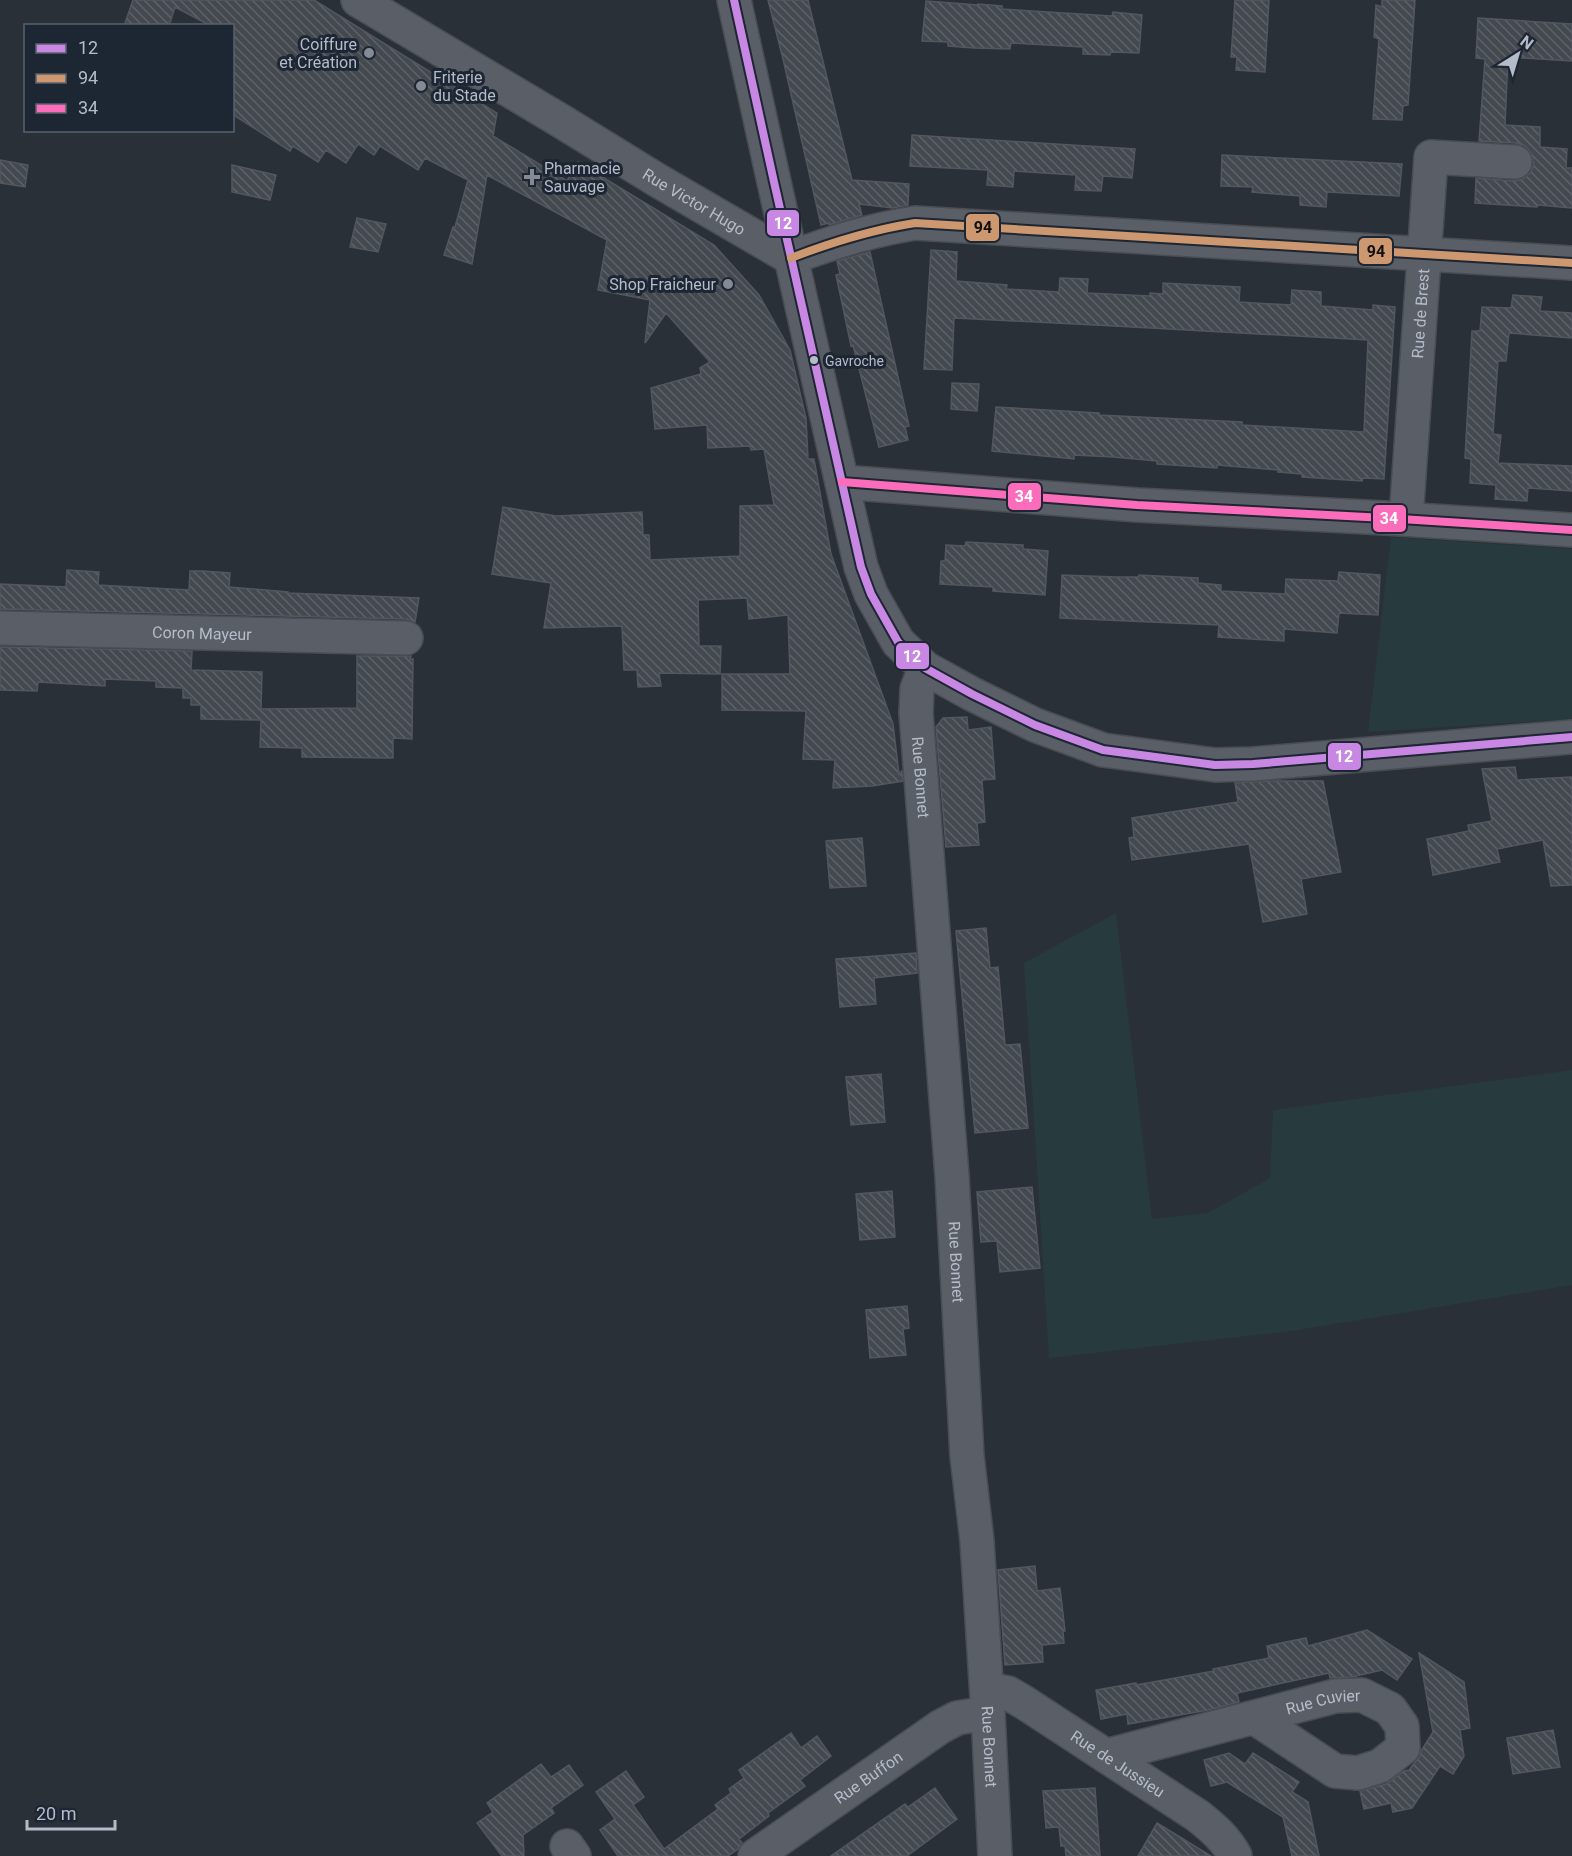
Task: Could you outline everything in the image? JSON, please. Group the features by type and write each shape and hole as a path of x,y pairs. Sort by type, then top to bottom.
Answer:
{"street":[{"name":"Rue Victor Hugo","path":"358,0 791,258"},
{"path":"734,0 861,567 871,594 898,642 925,668 1035,725 1069,738 1103,750 1177,761 1215,765 1253,764 1572,737"},
{"name":"Rue de Brest","path":"1406,519 1431,157 1515,162"},
{"path":"791,258 852,236 915,223 1572,263"},
{"path":"842,482 1137,505 1572,530"},
{"name":"Coron Mayeur","path":"0,628 406,638"},
{"name":"Rue Bonnet","path":"925,668 917,689 916,713 952,1176 967,1456 977,1541 995,1856"},
{"name":"Rue de Jussieu","path":"987,1701 1008,1694 1198,1816 1216,1830 1235,1856"},
{"name":"Rue Buffon","path":"755,1856 940,1727 987,1701"},
{"path":"1106,1756 1255,1719"}],"green space":[{"path":"1391,537 1572,549 1572,719 1368,732"},
{"path":"1116,913 1152,1219 1208,1213 1270,1178 1273,1110 1572,1070 1572,1285 1292,1331 1049,1358 1024,963"}],"building":[{"path":"133,0 314,0 497,113 493,136 567,181 578,162 714,245 759,295 790,350 806,418 808,459 814,459 831,554 893,724 899,774 902,771 903,781 872,786 833,788 835,760 803,759 806,711 722,710 722,674 790,674 788,615 749,619 747,598 698,600 699,646 721,646 720,674 659,673 661,686 638,687 637,670 624,670 622,626 544,628 551,583 492,574 503,507 556,516 642,512 643,535 649,535 650,560 740,556 740,506 774,505 764,449 751,450 750,446 708,448 707,425 655,429 651,388 701,374 700,368 710,362 666,313 645,343 650,300 598,290 607,240 487,175 472,264 444,255 453,227 455,227 468,180 425,158 418,170 380,146 374,155 358,144 346,163 326,150 318,162 293,146 290,151 234,115 234,24 207,24 175,7 170,24 125,24"},
{"path":"768,0 808,0 852,180 909,184 908,205 893,208 859,204 862,215 829,225 829,223 821,225"},
{"path":"1235,0 1269,0 1265,72 1236,70 1237,57 1231,57"},
{"path":"1382,0 1415,0 1408,105 1403,106 1402,120 1373,119 1379,39 1374,37 1376,5 1382,7"},
{"path":"926,1 1002,6 1002,9 1112,16 1113,12 1142,15 1139,53 1083,54 1083,47 1011,43 1010,49 974,48 948,46 948,42 922,41"},
{"path":"1478,18 1572,24 1572,61 1508,57 1505,125 1540,127 1540,147 1567,149 1566,168 1572,168 1572,208 1475,203 1476,178 1514,181 1523,179 1531,172 1534,163 1531,153 1525,146 1516,143 1479,141 1485,59 1476,58"},
{"path":"912,135 1135,149 1132,178 1103,176 1101,191 1075,190 1076,175 1014,171 1013,187 987,185 988,170 910,166"},
{"path":"1222,155 1402,164 1399,196 1327,192 1326,207 1300,205 1300,196 1252,192 1253,187 1221,186"},
{"path":"0,160 28,165 25,187 0,183"},
{"path":"232,165 276,175 270,200 232,192"},
{"path":"357,218 386,224 378,252 350,247"},
{"path":"931,250 957,252 956,281 1007,285 1006,289 1059,292 1060,278 1088,279 1087,293 1150,296 1150,293 1163,294 1163,283 1240,287 1239,302 1291,305 1292,290 1321,292 1321,306 1373,310 1373,305 1395,307 1384,479 1363,478 1362,481 1302,477 1302,474 1278,472 1278,470 1217,465 1217,468 1157,464 1157,461 1113,457 1074,455 1074,459 992,451 996,407 1364,432 1368,340 954,318 952,370 924,369"},
{"path":"870,252 909,426 905,427 908,440 879,447 853,345 851,346 836,275 840,274 837,261"},
{"path":"1513,295 1542,297 1540,311 1572,313 1572,338 1509,333 1506,361 1498,361 1493,434 1501,435 1498,463 1572,466 1572,491 1528,488 1527,501 1495,499 1496,485 1470,483 1471,459 1465,458 1472,331 1480,331 1482,307 1511,308"},
{"path":"952,383 979,384 977,411 951,409"},
{"path":"966,542 1023,545 1023,549 1048,551 1045,595 993,591 993,587 940,584 941,561 945,561 946,545 965,546"},
{"path":"67,570 99,572 98,585 189,590 190,571 203,571 230,573 229,587 288,593 419,598 415,622 406,619 0,609 0,584 66,587"},
{"path":"1339,572 1380,575 1378,615 1339,613 1337,633 1284,629 1284,641 1218,637 1219,625 1060,618 1062,575 1198,578 1198,583 1221,585 1221,591 1285,594 1286,579 1338,581"},
{"path":"0,647 192,651 191,670 262,672 261,709 357,708 357,656 411,656 410,659 413,659 412,739 393,738 393,758 302,757 302,748 260,747 261,720 201,719 201,705 191,705 191,698 183,698 183,688 156,687 156,681 105,679 105,686 38,682 37,691 0,690"},
{"path":"967,717 968,730 991,727 995,779 982,780 985,822 977,823 979,845 946,847 936,727 943,718"},
{"path":"1515,767 1517,780 1572,777 1572,885 1551,886 1543,840 1497,849 1500,862 1433,875 1427,839 1469,831 1468,825 1492,821 1482,769"},
{"path":"1323,781 1341,872 1301,879 1307,914 1263,922 1249,844 1132,860 1129,838 1134,837 1132,818 1238,802 1235,783"},
{"path":"862,838 866,886 830,888 826,841"},
{"path":"986,928 990,968 998,967 1005,1045 1020,1044 1028,1128 975,1133 956,931"},
{"path":"916,953 917,973 874,978 876,1004 840,1007 836,959"},
{"path":"881,1074 885,1122 851,1125 846,1077"},
{"path":"1032,1187 1040,1268 1000,1272 997,1241 981,1242 977,1192"},
{"path":"892,1191 895,1237 860,1240 856,1194"},
{"path":"907,1306 909,1328 903,1329 906,1355 870,1358 866,1310"},
{"path":"1035,1566 1037,1591 1060,1588 1065,1631 1063,1631 1064,1643 1042,1645 1043,1662 1005,1665 998,1570"},
{"path":"1367,1630 1412,1659 1397,1680 1382,1670 1352,1677 1330,1678 1329,1673 1237,1693 1239,1702 1208,1710 1128,1724 1127,1714 1101,1719 1096,1690 1214,1671 1213,1669 1269,1658 1267,1646 1306,1638 1308,1646"},
{"path":"1419,1653 1464,1682 1470,1728 1460,1730 1464,1756 1453,1774 1440,1766 1412,1808 1393,1812 1391,1803 1364,1809 1360,1791 1386,1784 1409,1770 1420,1756 1433,1732"},
{"path":"1553,1730 1560,1767 1513,1774 1507,1738"},
{"path":"791,1733 801,1748 817,1736 831,1756 800,1780 805,1786 768,1813 769,1816 739,1839 742,1843 728,1856 618,1856 600,1830 615,1819 596,1792 626,1771 644,1797 633,1805 664,1849 718,1809 715,1805 731,1793 729,1789 744,1778 739,1770"},
{"path":"1229,1753 1245,1764 1253,1753 1299,1782 1292,1792 1308,1802 1319,1856 1292,1856 1283,1817 1227,1782 1211,1786 1204,1760"},
{"path":"541,1764 551,1777 569,1765 583,1785 551,1808 554,1813 523,1835 524,1856 502,1856 477,1823 493,1812 487,1803"},
{"path":"935,1788 957,1819 907,1856 831,1856 905,1804 908,1807"},
{"path":"1095,1788 1100,1856 1066,1856 1065,1846 1061,1846 1059,1827 1046,1828 1043,1791"},
{"path":"1157,1823 1211,1856 1138,1856"}],"transit line":[{"name":"12","path":"734,0 861,567 871,594 898,642 925,668 1035,725 1103,750 1215,765 1253,764 1572,737"},
{"name":"94","path":"791,258 852,237 915,223 1572,263"},
{"name":"34","path":"842,482 1137,505 1572,530"}],"place":[{"name":"Coiffure et Création","path":"369,53"},
{"name":"Friterie du Stade","path":"421,86"},
{"name":"Pharmacie Sauvage","path":"532,177"},
{"name":"Shop Fraicheur","path":"728,284"},
{"name":"Gavroche","path":"814,360"}]}
